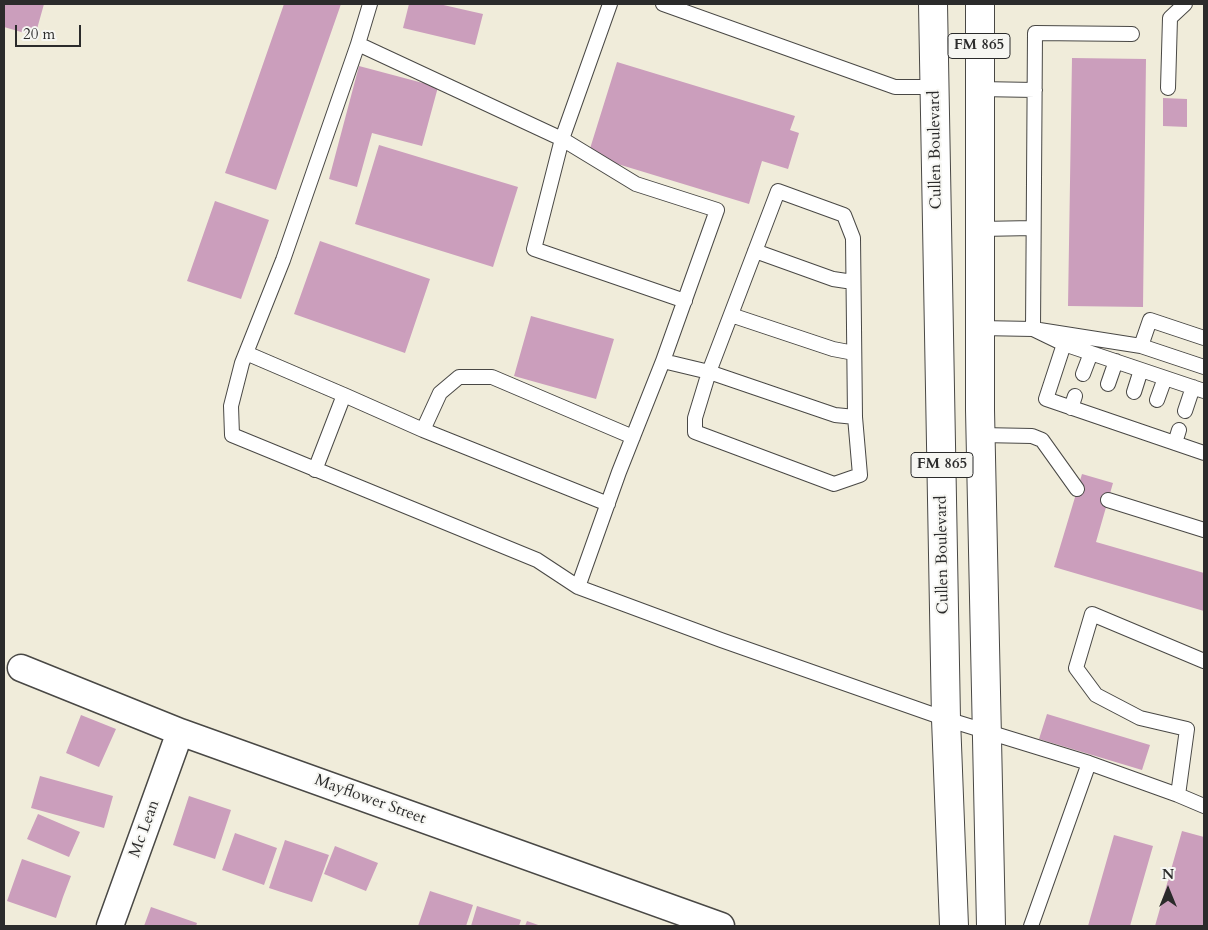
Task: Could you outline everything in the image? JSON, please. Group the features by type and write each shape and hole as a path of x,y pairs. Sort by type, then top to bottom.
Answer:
{"main road":[{"name":"Cullen Boulevard","path":"933,4 942,411 946,719 954,926"},
{"name":"FM 865","path":"980,4 981,423 991,926"},
{"path":"934,87 979,89"},
{"path":"942,411 981,423"}],"street":[{"name":"Mayflower Street","path":"21,668 180,732 721,926"},
{"name":"Mc Lean","path":"110,926 180,732"}],"lane":[{"path":"370,4 358,44 283,260 246,353 231,406 232,435 537,560 578,587 721,640 946,719 1089,763 1204,806"},
{"path":"610,4 562,139 534,249 685,301"},
{"path":"663,4 895,87 934,87"},
{"path":"1168,88 1170,18 1185,4"},
{"path":"1034,329 1035,33 1132,34"},
{"path":"358,44 562,139 636,184 717,210 663,361 578,587"},
{"path":"979,89 1035,90"},
{"path":"778,191 844,215 853,238 853,282 855,417 860,475 834,484 695,432 695,418 709,372 778,191"},
{"path":"980,229 1034,228"},
{"path":"755,251 833,279 853,282"},
{"path":"731,315 833,349 854,353"},
{"path":"1141,346 1150,320 1167,340 1201,351"},
{"path":"980,328 1034,329 1141,346 1167,340 1201,351"},
{"path":"1034,329 1064,344 1199,389 1186,411"},
{"path":"1064,344 1046,399 1073,402 1100,410 1177,437 1204,451"},
{"path":"246,353 423,430 608,504"},
{"path":"1083,374 1091,353"},
{"path":"663,361 709,372 835,415 855,417"},
{"path":"1108,384 1116,361"},
{"path":"1134,392 1141,370"},
{"path":"423,430 440,393 459,378 492,378 633,437"},
{"path":"1157,400 1165,378"},
{"path":"315,470 344,395"},
{"path":"981,423 1042,440 1077,490"},
{"path":"1108,500 1204,530"},
{"path":"1178,796 1187,729 1140,718 1096,695 1076,668 1092,614 1204,661"},
{"path":"1031,926 1089,763"}],"building":[{"path":"4,4 44,4 35,36 4,27"},
{"path":"284,4 341,4 276,190 225,173"},
{"path":"409,4 439,4 483,14 475,45 403,28"},
{"path":"1072,58 1146,59 1143,307 1068,306"},
{"path":"617,62 795,116 790,130 799,133 788,169 762,161 749,204 588,155"},
{"path":"359,66 438,87 422,146 372,133 357,187 329,179"},
{"path":"1163,98 1187,99 1187,127 1163,126"},
{"path":"379,145 518,187 493,267 355,224"},
{"path":"215,201 269,220 241,299 187,281"},
{"path":"320,241 430,279 405,353 294,314"},
{"path":"531,316 614,339 596,399 514,376"},
{"path":"1082,474 1113,483 1096,542 1204,573 1204,611 1054,567"},
{"path":"1047,714 1150,745 1142,770 1039,739"},
{"path":"81,715 116,729 99,767 66,753"},
{"path":"40,776 113,796 104,828 31,808"},
{"path":"189,796 231,810 215,859 173,845"},
{"path":"38,814 80,832 69,857 27,839"},
{"path":"1182,831 1204,837 1204,926 1155,926"},
{"path":"235,833 277,848 264,885 222,870"},
{"path":"1114,835 1153,846 1130,926 1088,926"},
{"path":"285,840 329,855 312,902 269,888"},
{"path":"335,846 378,863 366,891 324,874"},
{"path":"22,859 71,876 56,918 7,901"},
{"path":"430,891 473,905 466,926 418,926"},
{"path":"477,906 521,920 519,926 471,926"},
{"path":"151,907 197,923 196,926 144,926"},
{"path":"527,921 541,926 525,926"}]}
